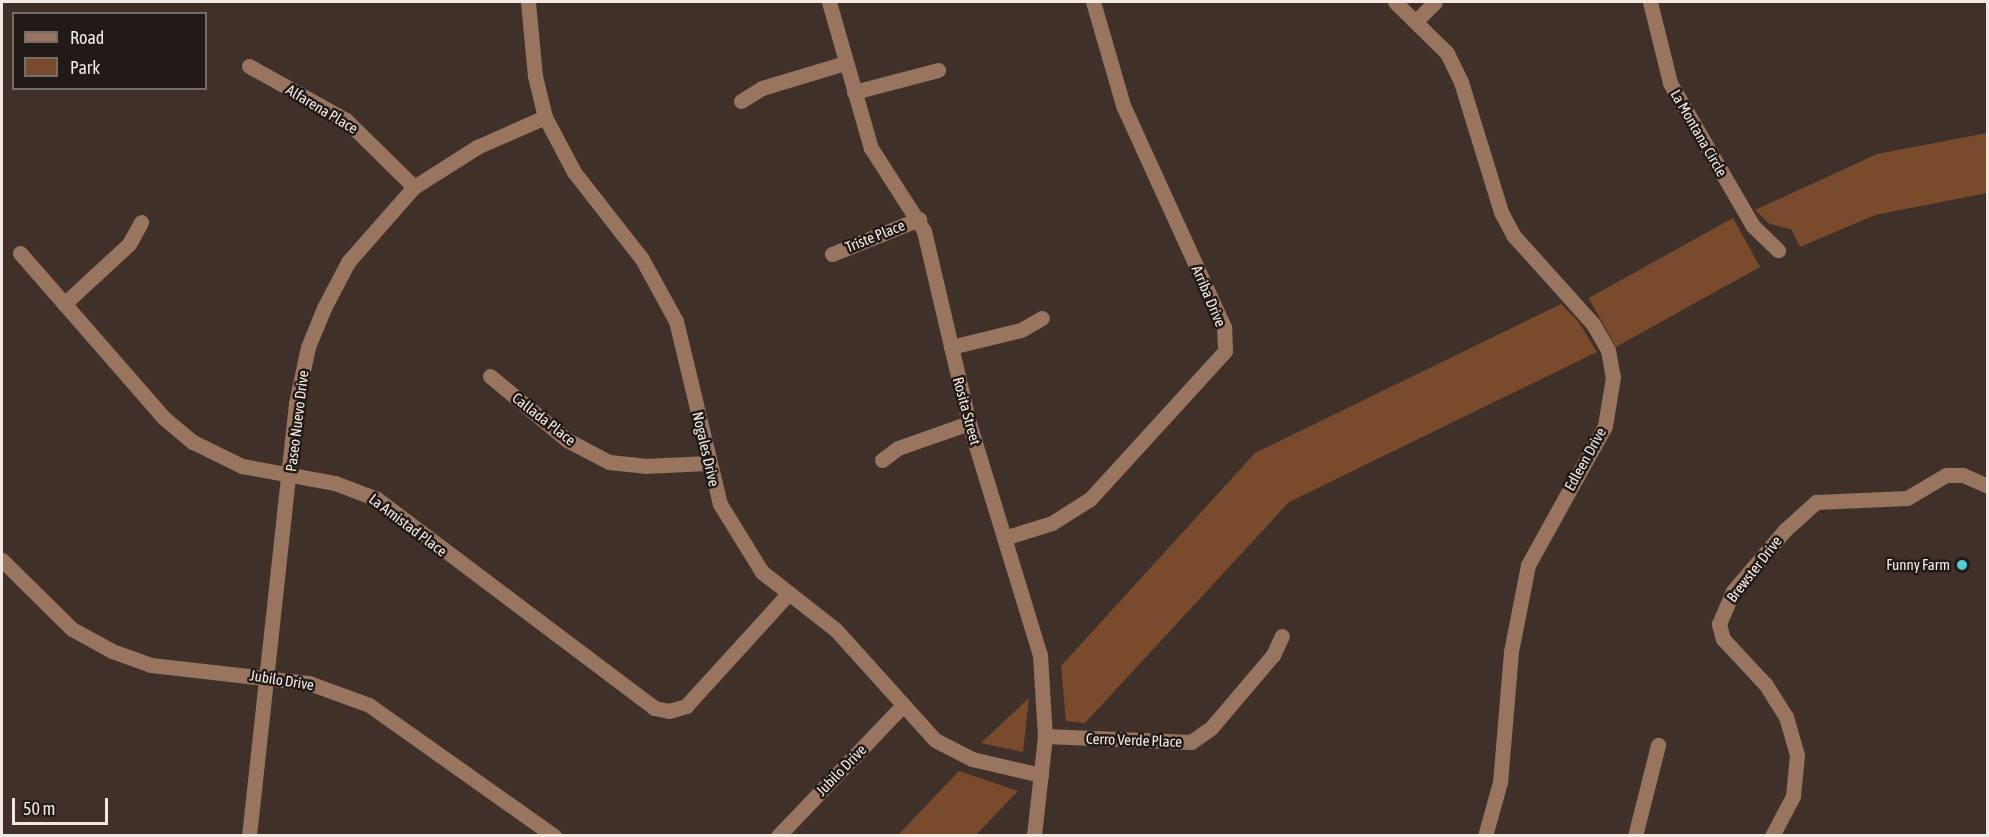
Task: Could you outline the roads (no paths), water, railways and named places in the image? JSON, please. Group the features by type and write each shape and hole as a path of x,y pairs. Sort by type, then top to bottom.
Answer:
{"street":[{"name":"Nogales Drive","path":"528,2 535,76 544,117 574,172 642,259 676,321 707,463 720,504 740,540 762,572 836,630 903,705 949,749 1041,775"},
{"name":"Rosita Street","path":"829,2 845,63 877,163 918,219 969,423 1041,655 1045,736 1034,836"},
{"name":"Arriba Drive","path":"1004,538 1052,523 1090,499 1225,351 1224,327 1122,105 1093,2"},
{"name":"Edleen Drive","path":"1395,2 1418,20 1447,53 1461,82 1501,212 1513,235 1593,324 1608,350 1613,377 1605,426 1528,565 1511,652 1500,782 1485,836"},
{"path":"1418,20 1435,2"},
{"name":"La Montana Circle","path":"1650,2 1670,83 1753,226 1778,250"},
{"path":"741,101 762,88 845,63"},
{"name":"Alfarena Place","path":"249,66 346,120 414,187"},
{"path":"854,92 938,70"},
{"name":"Paseo Nuevo Drive","path":"249,836 296,403 308,347 324,308 348,262 414,187 477,147 544,117"},
{"name":"Triste Place","path":"832,254 918,219"},
{"path":"64,304 129,244 141,222"},
{"name":"La Amistad Place","path":"20,253 164,418 193,442 242,466 358,489 377,499 660,710 675,710 691,702 788,594"},
{"path":"951,347 1021,330 1042,318"},
{"name":"Callada Place","path":"490,376 567,440 609,462 645,466 707,463"},
{"path":"882,460 898,448 969,423"},
{"name":"Brewster Drive","path":"1772,836 1793,796 1797,755 1786,717 1765,684 1723,639 1719,624 1733,591 1785,530 1816,502 1906,498 1946,475 1963,475 1988,486"},
{"name":"Jubilo Drive","path":"2,560 72,629 112,651 151,665 267,676 338,691 369,705 554,836"},
{"name":"Cerro Verde Place","path":"1045,736 1191,742 1210,728 1273,655 1282,636"},
{"name":"Jubilo Drive","path":"778,836 903,705"},
{"path":"1635,836 1658,745"}],"place":[{"name":"Funny Farm","path":"1962,565"}]}
